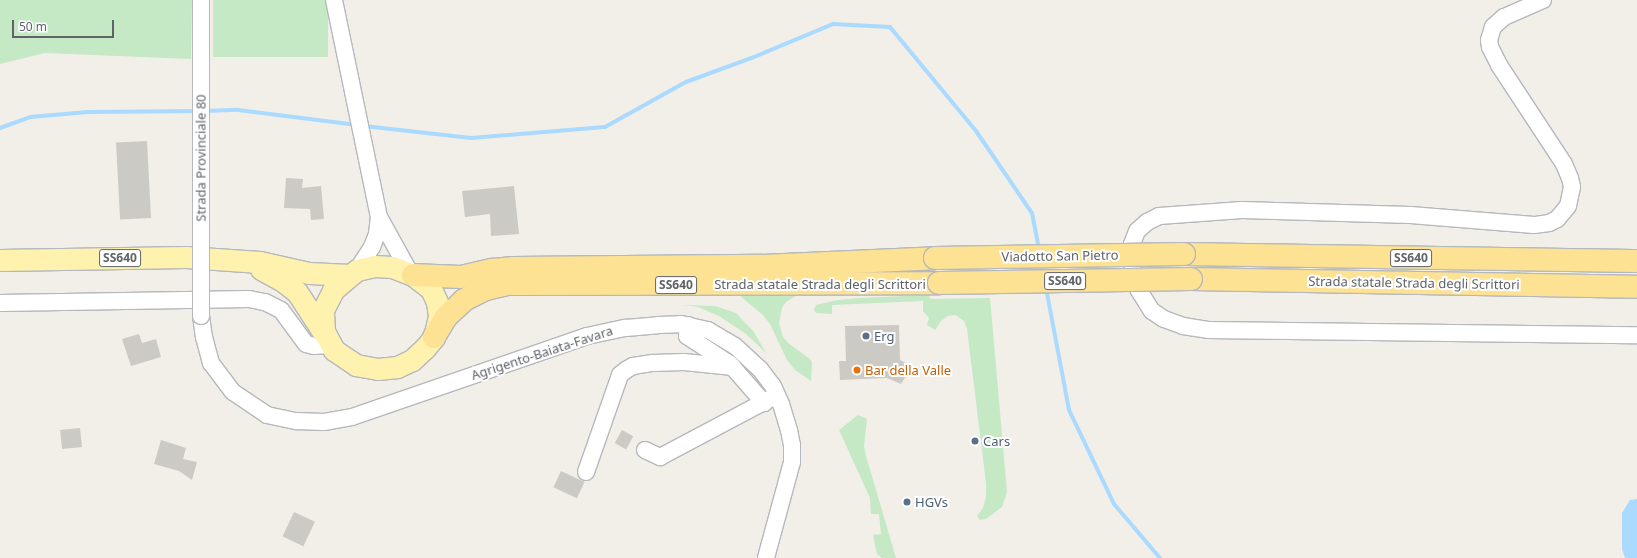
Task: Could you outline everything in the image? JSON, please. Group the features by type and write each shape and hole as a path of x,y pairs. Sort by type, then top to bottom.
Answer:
{"highway":[{"path":"1460,258 1637,246"},
{"name":"Strada statale Strada degli Scrittori","path":"1184,254 1637,261"},
{"name":"Viadotto San Pietro","path":"935,258 1184,254"},
{"name":"Strada statale Strada degli Scrittori","path":"412,274 461,277 492,270 514,268 762,266 935,258"},
{"name":"Strada statale Strada degli Scrittori","path":"1191,279 1633,287"},
{"name":"Viadotto San Pietro","path":"939,283 1191,279"},
{"name":"Strada statale Strada degli Scrittori","path":"434,337 446,318 464,300 486,289 507,284 939,283"}],"main road":[{"name":"SS640","path":"0,260 186,257 240,260"},
{"path":"240,260 277,265 309,273 353,272 374,266 384,266 412,274 430,289 437,302 439,316 434,337 425,348 412,360 405,364 388,368 366,368 356,365 341,356 328,341 297,292 267,272 240,260"},
{"path":"328,341 323,324 326,302 333,290 353,272"}],"street":[{"name":"Strada Provinciale 80","path":"201,0 201,316"},
{"path":"334,0 379,217 377,234 372,247 353,272"},
{"path":"1543,0 1504,17 1493,27 1489,40 1490,47 1499,65 1564,164 1570,178 1572,188 1568,206 1557,219 1549,223 1534,225 1410,215 1242,210 1159,216 1147,222 1137,231 1132,244 1134,272 1138,289 1152,311 1164,319 1183,326 1208,330 1637,335"},
{"path":"379,217 412,274"},
{"path":"0,303 249,299 265,302 281,310 306,344 314,346 328,341"},
{"name":"Agrigento-Baiata-Favara","path":"201,316 204,337 211,363 233,392 267,415 296,421 324,422 352,417 587,336 626,328 658,324 688,325 718,334 744,353 767,378 770,399 789,430 792,454 789,476 766,558"},
{"path":"645,450 660,457 770,399 716,353 687,336 688,325"},
{"path":"586,472 620,375 626,370 633,366 653,363 684,362 733,367"}],"green space":[{"path":"0,0 192,0 191,59 45,53 0,64"},
{"path":"213,0 328,0 328,57 213,57"},
{"path":"741,291 799,294 786,302 782,308 779,323 783,337 788,343 812,362 811,381 795,370 787,360 770,324 763,315 741,297"},
{"path":"929,295 930,299 990,298 1007,492 1002,507 986,519 980,520 977,516 983,508 986,497 986,483 967,329 964,321 956,315 948,316 941,321 935,330 927,325 929,318 923,311 923,301 832,305 832,314 816,313 814,310 816,305 838,300"},
{"path":"683,305 715,306 736,313 753,331 767,354 746,334 719,316 698,307"},
{"path":"858,415 867,419 864,446 866,456 896,558 882,558 877,554 873,535 881,534 879,514 871,514 870,498 839,430"}],"water":[{"path":"1637,499 1637,558 1625,558 1622,549 1622,513 1630,500"}],"building":[{"path":"147,141 151,218 120,220 116,143"},
{"path":"286,178 303,179 302,188 321,186 324,219 311,220 310,209 284,208"},
{"path":"514,186 519,234 491,236 490,214 465,217 462,191"},
{"path":"899,325 900,360 912,366 901,384 887,378 840,380 839,361 846,361 845,326"},
{"path":"139,334 142,343 156,339 161,357 131,366 122,339"},
{"path":"80,428 82,447 62,449 60,430"},
{"path":"622,430 633,436 626,449 615,443"},
{"path":"161,440 186,448 183,459 197,462 192,480 179,471 154,464"},
{"path":"561,471 585,482 577,498 553,487"},
{"path":"294,512 315,522 303,546 283,536"}],"waterway":[{"path":"364,126 471,138 605,127 686,82 754,57 833,24 890,27 976,131 1032,213 1039,249"},
{"path":"205,111 238,110 357,125"},
{"path":"0,128 30,117 88,112 198,111"},
{"path":"1046,288 1069,410 1114,504 1160,558"}],"place":[{"name":"Erg","path":"866,336"},
{"name":"Bar della Valle","path":"857,370"},
{"name":"Cars","path":"975,441"},
{"name":"HGVs","path":"907,502"}]}
